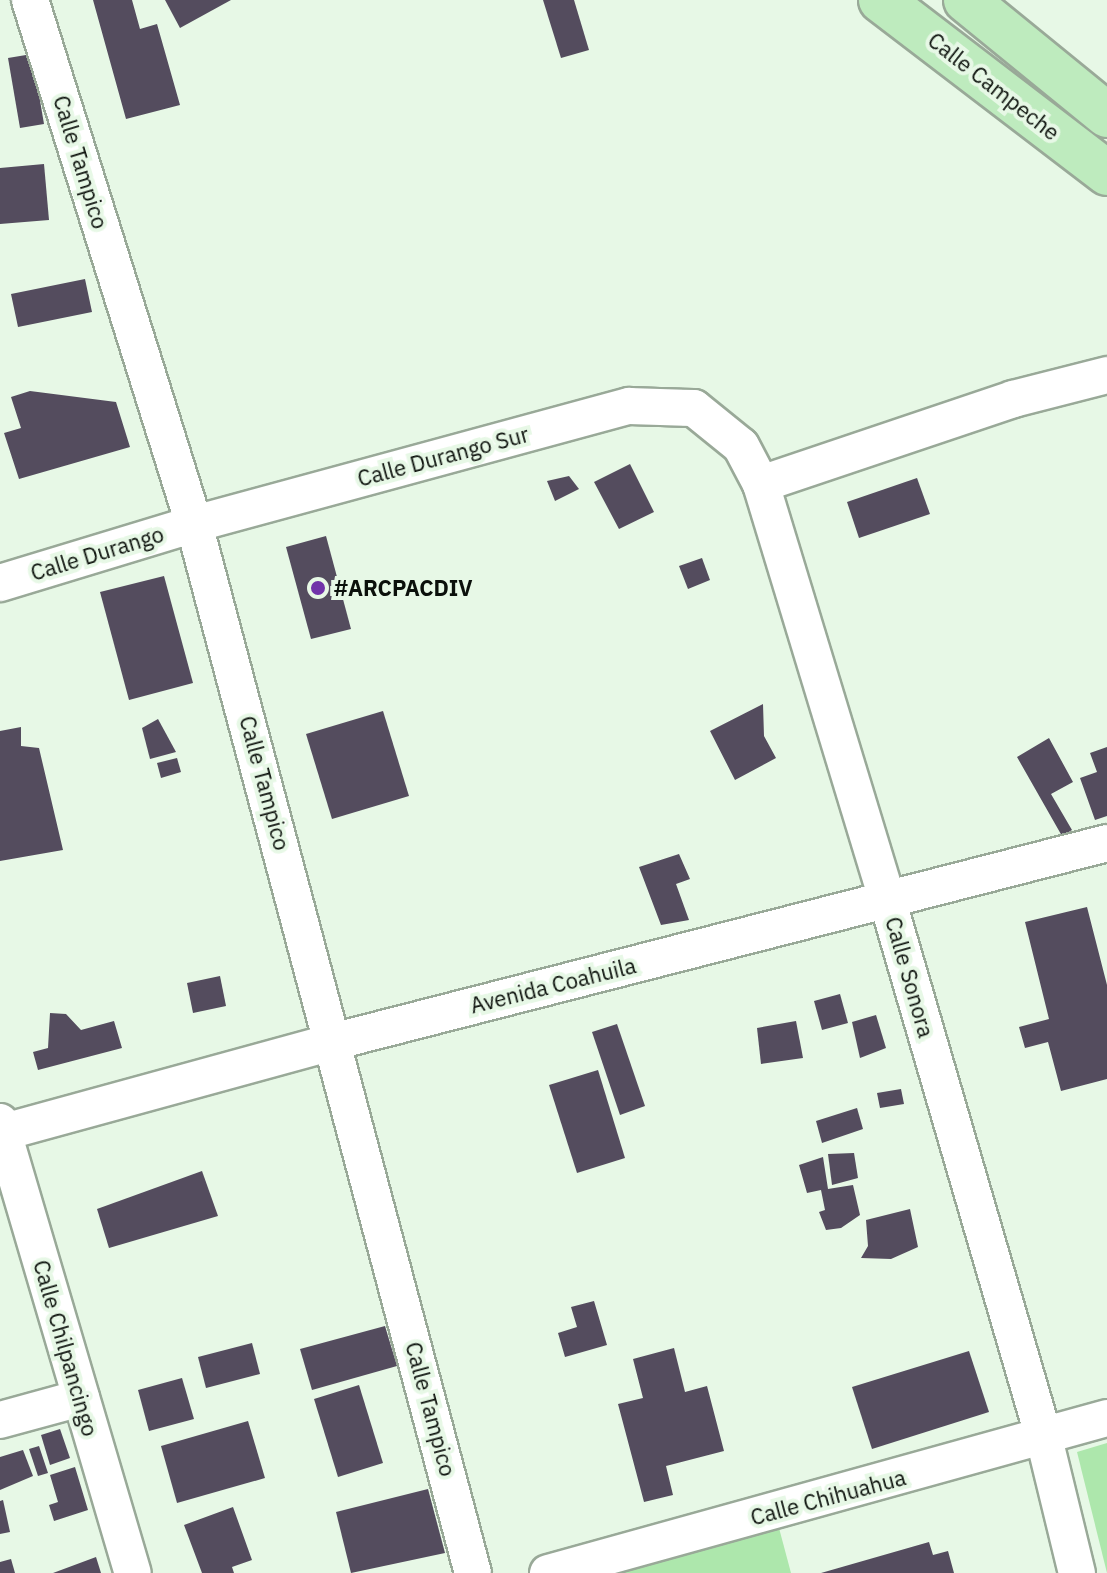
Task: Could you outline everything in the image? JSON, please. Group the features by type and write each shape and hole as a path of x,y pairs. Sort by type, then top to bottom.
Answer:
{"main road":[{"name":"Calle Campeche","path":"881,0 1107,173"},
{"path":"966,0 1107,115"}],"street":[{"name":"Calle Tampico","path":"30,0 194,524 336,1041 473,1573"},
{"path":"761,484 1013,399 1107,375"},
{"name":"Calle Durango Sur","path":"194,524 629,406 694,408"},
{"name":"Calle Sonora","path":"694,408 741,446 761,484 887,899 1044,1438 1077,1573"},
{"name":"Calle Durango","path":"0,583 194,524"},
{"name":"Avenida Coahuila","path":"1,1129 1107,843"},
{"name":"Calle Chilpancingo","path":"1,1129 133,1573"},
{"path":"0,1420 81,1398"},
{"name":"Calle Chihuahua","path":"548,1573 1044,1438 1107,1418"}],"green space":[{"path":"1107,1443 1107,1573 1077,1452"},
{"path":"779,1528 791,1573 611,1573"}],"building":[{"path":"93,0 132,0 140,29 157,24 180,105 126,119"},
{"path":"165,0 231,0 180,28"},
{"path":"543,0 574,0 589,50 561,58"},
{"path":"32,54 44,124 20,128 8,58"},
{"path":"44,164 49,220 0,224 0,168"},
{"path":"85,279 92,312 18,327 11,294"},
{"path":"30,391 116,402 130,447 19,479 4,433 21,428 11,397"},
{"path":"630,464 654,512 619,529 594,482"},
{"path":"569,476 579,489 555,501 547,481"},
{"path":"917,478 930,514 859,538 847,502"},
{"name":"#ARCPACDIV","path":"326,536 351,629 311,639 286,547"},
{"path":"702,558 710,580 688,589 679,566"},
{"path":"164,576 193,683 129,700 100,592"},
{"path":"763,704 764,736 776,758 735,780 710,731"},
{"path":"383,711 409,796 332,819 306,734"},
{"path":"158,719 176,752 150,759 142,728"},
{"path":"21,727 21,746 39,748 63,850 0,861 0,731"},
{"path":"1049,738 1073,782 1051,794 1072,830 1062,836 1017,757"},
{"path":"1107,747 1107,816 1095,820 1080,778 1097,772 1090,753"},
{"path":"177,758 181,772 161,778 157,763"},
{"path":"679,854 690,879 676,884 689,920 661,925 639,867"},
{"path":"1087,907 1107,985 1107,1079 1061,1091 1048,1042 1025,1048 1019,1027 1049,1019 1025,922"},
{"path":"220,976 226,1006 193,1013 187,983"},
{"path":"840,994 848,1023 822,1030 814,1001"},
{"path":"50,1013 66,1014 81,1030 114,1021 122,1048 38,1070 33,1052 48,1048"},
{"path":"876,1015 886,1048 860,1058 852,1022"},
{"path":"796,1021 803,1058 761,1064 757,1028"},
{"path":"617,1024 645,1106 620,1115 592,1032"},
{"path":"598,1070 625,1158 577,1173 549,1085"},
{"path":"901,1089 904,1104 880,1108 877,1093"},
{"path":"857,1108 863,1129 822,1143 816,1121"},
{"path":"854,1153 858,1178 832,1185 828,1154"},
{"path":"823,1157 828,1189 853,1185 860,1215 841,1228 826,1230 819,1212 825,1210 821,1190 807,1193 799,1165"},
{"path":"202,1171 218,1216 109,1248 97,1209"},
{"path":"910,1209 918,1247 891,1259 861,1258 868,1246 866,1220"},
{"path":"594,1301 607,1345 565,1357 558,1333 577,1327 571,1307"},
{"path":"385,1326 397,1366 312,1390 300,1349"},
{"path":"252,1343 260,1374 206,1388 198,1357"},
{"path":"674,1348 685,1392 707,1386 724,1451 666,1466 673,1495 644,1502 618,1404 643,1398 633,1359"},
{"path":"969,1351 989,1412 872,1449 852,1387"},
{"path":"182,1378 194,1419 149,1431 138,1390"},
{"path":"359,1385 383,1463 338,1477 314,1399"},
{"path":"248,1421 265,1478 177,1503 161,1446"},
{"path":"60,1429 70,1458 50,1465 41,1435"},
{"path":"39,1446 48,1473 38,1476 29,1449"},
{"path":"23,1450 33,1476 0,1490 0,1457"},
{"path":"75,1467 88,1510 54,1521 49,1505 58,1502 50,1475"},
{"path":"428,1489 445,1553 351,1573 336,1512"},
{"path":"3,1500 10,1532 0,1534 0,1501"},
{"path":"233,1507 252,1560 232,1567 234,1573 202,1573 184,1525"},
{"path":"929,1542 933,1555 948,1551 954,1573 821,1573"},
{"path":"96,1557 101,1573 53,1573"},
{"path":"11,1559 15,1573 0,1573 0,1562"}],"place":[{"name":"#ARCPACDIV","path":"318,588"}]}
